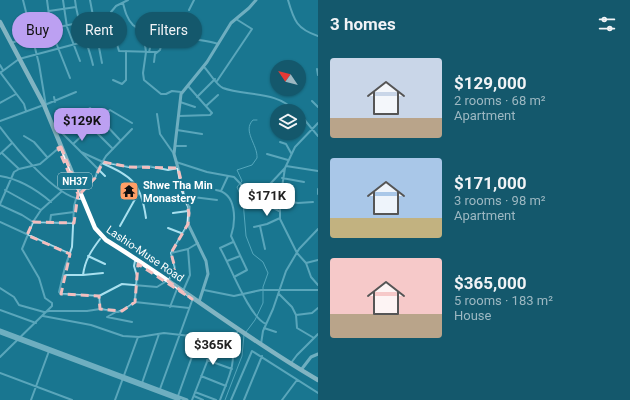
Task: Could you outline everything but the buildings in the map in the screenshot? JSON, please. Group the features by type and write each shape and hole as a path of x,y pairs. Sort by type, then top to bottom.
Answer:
{"highway":[{"name":"Lashio-Muse Road","path":"0,22 1,29 46,113 93,230 100,239 184,291 195,300"},
{"name":"Lashio-Muse Road","path":"1,29 11,43 41,106 46,113"},
{"name":"Lashio-Muse Road","path":"79,197 95,228 102,237 261,346"},
{"name":"NH37","path":"261,346 318,380"}],"street":[{"path":"24,0 27,12"},
{"path":"47,0 49,11 76,7"},
{"path":"63,0 66,26 71,40"},
{"path":"75,0 77,12"},
{"path":"90,0 92,12"},
{"path":"111,12 116,6 128,0"},
{"path":"189,10 194,0"},
{"path":"189,210 182,190 174,154 181,92 203,66 227,29 256,0"},
{"path":"288,0 296,24 306,32 318,36"},
{"path":"123,3 125,14 132,24 135,26"},
{"path":"217,82 252,29 236,19"},
{"path":"63,27 71,25"},
{"path":"202,41 218,44"},
{"path":"36,48 47,104 46,113"},
{"path":"26,111 24,104 0,72 18,59 58,48 70,78"},
{"path":"74,48 80,61"},
{"path":"88,48 92,65"},
{"path":"99,48 102,63"},
{"path":"118,48 126,52 156,52 160,48"},
{"path":"147,48 148,52"},
{"path":"149,48 143,77 147,83 163,95 172,91 181,92"},
{"path":"113,80 122,84 126,80 126,52"},
{"path":"154,62 156,52"},
{"path":"0,65 3,70"},
{"path":"203,66 217,82 228,89 270,96 285,104"},
{"path":"317,69 318,75"},
{"path":"197,97 215,79"},
{"path":"179,116 212,114 186,85"},
{"path":"47,104 55,102 76,92"},
{"path":"0,103 16,94"},
{"path":"206,106 218,95"},
{"path":"54,97 55,102"},
{"path":"180,102 194,107"},
{"path":"312,102 318,107"},
{"path":"0,121 41,106"},
{"path":"59,130 90,108 120,140"},
{"path":"73,144 110,110 132,124"},
{"path":"157,114 160,134 174,154"},
{"path":"80,115 90,128 113,149"},
{"path":"49,122 105,176"},
{"path":"306,122 318,136"},
{"path":"318,123 291,153 282,178 279,211 280,218 297,253 306,263 311,277 318,285"},
{"path":"0,127 12,143 61,192 79,197"},
{"path":"132,130 120,140 98,168 95,178 79,197 74,212 73,242 63,275 59,292 60,294 99,296 122,284 137,284 157,287 167,281 175,268 171,253 188,224 189,210 193,197 218,200"},
{"path":"176,130 202,134"},
{"path":"24,136 34,142 47,157"},
{"path":"280,142 286,144 291,153"},
{"path":"12,143 1,153 18,169"},
{"path":"174,146 186,146"},
{"path":"60,147 42,162 34,166 18,169 14,172 5,190 0,205 33,222 74,222"},
{"path":"81,152 129,176 135,182 144,202 146,218"},
{"path":"267,154 288,160"},
{"path":"176,162 207,172 228,176 241,183 253,196 279,211"},
{"path":"103,163 129,167 148,166 168,170 178,168"},
{"path":"285,167 318,171"},
{"path":"253,196 271,183 285,167"},
{"path":"0,176 11,178 40,192 51,202"},
{"path":"221,191 228,176"},
{"path":"282,178 304,182"},
{"path":"318,189 318,194"},
{"path":"5,190 41,210"},
{"path":"216,190 221,191 228,196 232,206 233,227 231,236 247,271 234,277"},
{"path":"0,357 49,311 52,305 45,298 39,278 22,249 33,222 41,210 61,192"},
{"path":"120,226 139,192"},
{"path":"280,200 298,203 313,202"},
{"path":"173,213 189,210"},
{"path":"50,222 51,215 74,212"},
{"path":"254,227 280,218"},
{"path":"0,222 70,254"},
{"path":"159,390 189,308 204,290 208,274 206,261 188,224"},
{"path":"260,226 265,250"},
{"path":"168,228 182,233"},
{"path":"261,346 264,328 279,293 286,271 297,253 318,229"},
{"path":"315,232 318,236"},
{"path":"83,275 83,268 88,256 100,239"},
{"path":"233,242 220,247 243,294 257,317 266,324"},
{"path":"171,253 188,249 198,244"},
{"path":"184,291 190,275 188,249"},
{"path":"88,256 105,264"},
{"path":"227,261 240,256"},
{"path":"306,263 318,260"},
{"path":"134,261 137,284 135,302"},
{"path":"63,275 103,273"},
{"path":"0,288 14,297 19,305 42,312 87,311 100,309 118,312"},
{"path":"170,307 177,289"},
{"path":"204,290 228,296 263,290 279,293 298,289 318,290"},
{"path":"279,293 291,305 296,315 298,328 314,338"},
{"path":"99,296 100,309"},
{"path":"132,322 107,317 125,309 135,302 189,308"},
{"path":"296,315 312,313 318,308"},
{"path":"0,310 36,323"},
{"path":"43,316 91,325 124,336 138,337 159,334 180,334 200,338 178,398"},
{"path":"264,328 276,332"},
{"path":"0,330 20,339"},
{"path":"192,400 216,339 227,342 232,339 239,330"},
{"path":"0,333 187,400"},
{"path":"142,384 159,334"},
{"path":"291,364 297,355 318,334"},
{"path":"115,400 138,337"},
{"path":"220,400 232,369 235,356 232,339"},
{"path":"32,400 50,350"},
{"path":"231,400 249,354 252,351 318,393"},
{"path":"301,370 311,357 318,354"},
{"path":"244,400 262,356"},
{"path":"207,360 232,369"},
{"path":"0,373 72,400"},
{"path":"201,376 226,386"},
{"path":"282,400 298,380"},
{"path":"195,392 216,400"},
{"path":"194,396 203,400"}],"highlighted area":[{"path":"61,147 80,194 95,178 103,162 129,167 178,168 189,213 188,224 171,253 175,268 168,281 192,299 138,264 135,302 122,311 100,309 99,296 61,294 70,254 27,235 33,222 74,223 78,194 58,148"}],"waterway":[{"path":"246,332 255,320 263,303 263,287 268,273 263,262 253,254 246,236 243,201 237,187 242,181 237,170 252,165 257,158 257,153 249,129 253,120 257,120"},
{"path":"225,400 242,356 244,335"}],"place":[{"name":"Shwe Tha Min Monastery","path":"129,191"}]}
